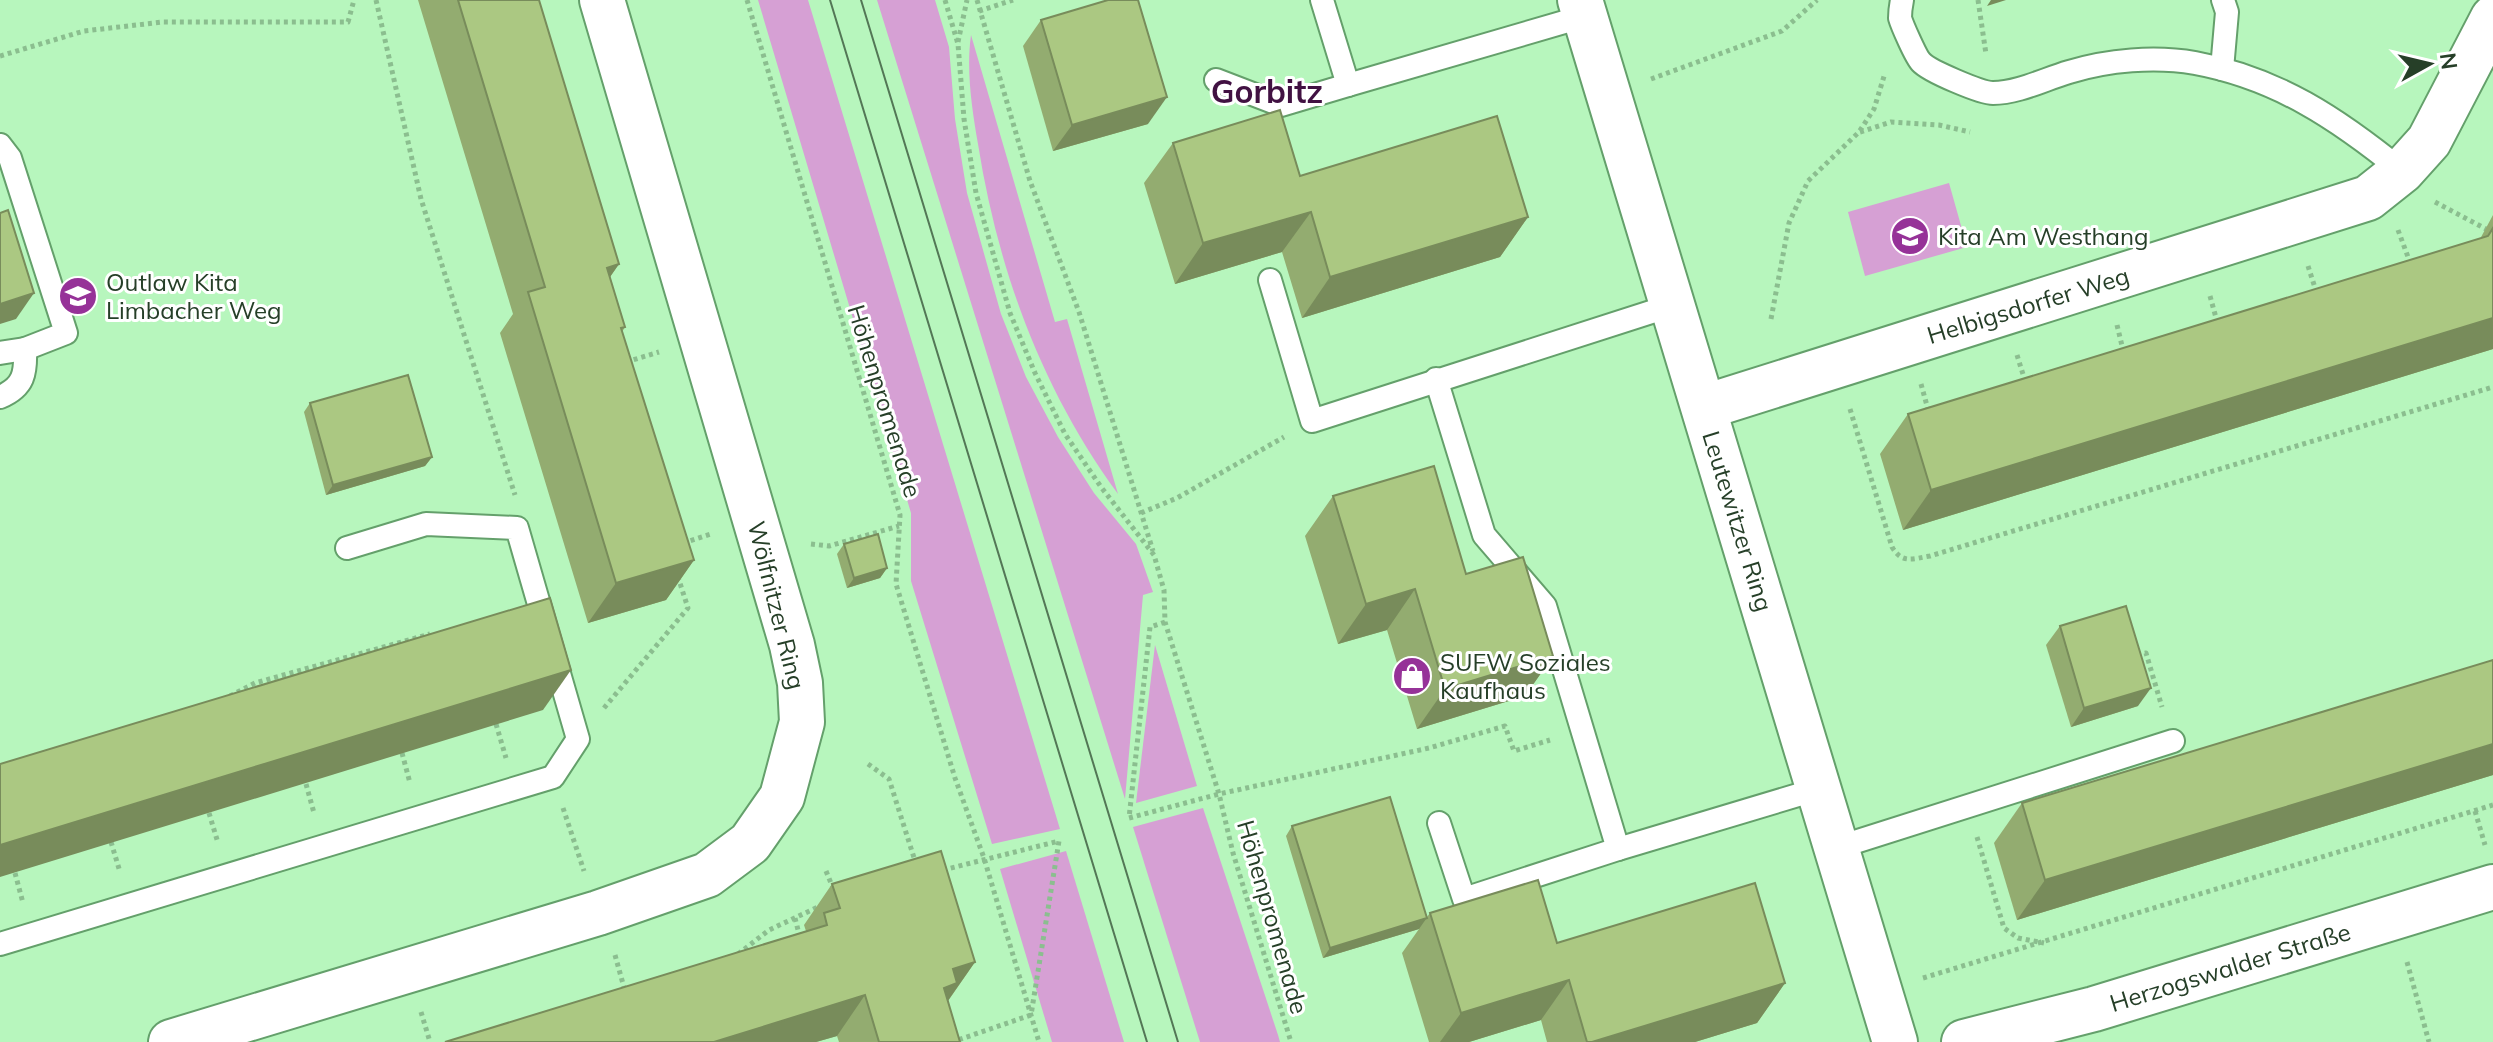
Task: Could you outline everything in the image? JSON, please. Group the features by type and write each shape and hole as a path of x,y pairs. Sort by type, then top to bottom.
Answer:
{"street":[{"name":"Wölfnitzer Ring","path":"171,1042 598,913 707,875 750,843 782,797 802,722 800,683 792,645 602,0"},
{"name":"Leutewitzer Ring","path":"1582,8 1705,407 1893,1042"},
{"name":"Helbigsdorfer Weg","path":"1705,407 2368,198 2402,171 2429,141 2493,18"},
{"name":"Herzogswalder Straße","path":"1964,1042 2094,1009 2493,887"}],"lane":[{"path":"1322,0 1348,85"},
{"path":"2222,69 2227,12 2223,0"},
{"path":"1216,80 1281,105 1582,8"},
{"path":"1901,9 1921,62 1956,82 1992,93 2071,71 2131,60 2192,63 2246,74 2289,92 2360,137 2402,171"},
{"path":"0,145 10,158 66,333 25,349 0,353"},
{"path":"1270,280 1312,421 1673,305"},
{"path":"0,397 17,388 26,373 25,349"},
{"path":"1436,379 1484,535 1545,606 1618,849"},
{"path":"0,944 553,777 578,739 517,528 426,524 347,548"},
{"path":"1836,848 2173,741"},
{"path":"1439,823 1464,899 1818,789"}],"path":[{"path":"0,56 84,31 163,22 348,22 354,0"},
{"path":"376,0 421,199 515,495 517,528"},
{"name":"Höhenpromenade","path":"747,0 900,515 896,584 1039,1042"},
{"name":"Höhenpromenade","path":"945,0 958,44 964,119 976,193 1010,313 1065,434 1101,487 1154,555 1164,590 1165,622 1291,1042"},
{"name":"Höhenpromenade","path":"958,44 967,0"},
{"path":"977,0 1030,181 1079,312 1154,555"},
{"path":"979,11 1013,0"},
{"path":"1978,0 1992,93"},
{"path":"1608,92 1671,73 1782,31 1813,2"},
{"path":"1771,319 1789,223 1808,181 1859,132 1874,109 1901,9"},
{"path":"1859,132 1891,122 1939,125 1970,132"},
{"path":"2402,171 2436,203 2486,229"},
{"path":"2405,244 2414,275"},
{"path":"2313,283 2320,304"},
{"path":"2215,312 2221,334"},
{"path":"2120,340 2124,357"},
{"path":"622,363 657,353"},
{"path":"1837,366 1892,547 1898,557 1906,561 2493,387"},
{"path":"2022,370 2029,395"},
{"path":"1926,400 1932,423"},
{"path":"1141,513 1177,498 1312,421"},
{"path":"829,546 899,526"},
{"path":"669,547 719,532"},
{"path":"578,739 688,608 677,571"},
{"path":"1165,622 1150,627 1129,818 1219,794 1429,748 1505,726 1514,751 1582,731"},
{"path":"221,700 255,683 437,633"},
{"path":"868,764 889,779 919,876"},
{"path":"553,777 598,913"},
{"path":"1880,991 2493,805"},
{"path":"1973,824 2004,928 2018,938 2045,943"},
{"path":"932,872 1059,841 1031,1015 952,1042"},
{"path":"826,871 836,899"},
{"path":"735,957 769,930 822,906"},
{"path":"2395,917 2429,1042"},
{"path":"795,918 804,950"},
{"path":"614,952 627,996"},
{"path":"422,1013 430,1042"}],"shaded area":[{"path":"758,0 808,0 1060,829 992,844 911,581 911,513"},
{"path":"877,0 935,0 949,47 955,119 967,193 1001,314 1026,377 1058,437 1094,493 1136,544 1153,592 1143,595 1125,799"},
{"path":"971,35 1055,322 1067,319 1118,494 1067,413 1027,328 1011,283 987,191 976,131 969,76"},
{"path":"1949,183 1967,247 1865,276 1848,212"},
{"path":"1155,645 1197,786 1136,803"},
{"path":"1203,808 1280,1042 1200,1042 1133,827"},
{"path":"1066,851 1124,1042 1052,1042 1000,869"}],"building":[{"path":"458,0 539,0 619,264 607,268 625,327 621,328 694,560 616,583 528,292 545,287"},
{"path":"1108,0 1138,0 1167,97 1072,125 1041,20"},
{"path":"1280,110 1300,176 1497,116 1528,217 1330,277 1311,212 1203,243 1173,143"},
{"path":"8,210 34,293 0,304 0,213"},
{"path":"2493,228 2493,318 1931,490 1908,414 2488,236"},
{"path":"408,375 432,457 333,485 310,403"},
{"path":"1434,466 1466,574 1523,557 1553,656 1445,689 1415,589 1366,604 1333,496"},
{"path":"878,534 887,568 854,578 844,544"},
{"path":"550,598 571,670 0,845 0,764"},
{"path":"2126,606 2151,688 2084,708 2060,626"},
{"path":"2493,660 2493,744 2045,880 2022,803"},
{"path":"1390,797 1427,918 1330,948 1292,826"},
{"path":"941,851 975,962 953,969 957,983 944,988 960,1042 879,1042 865,995 714,1042 445,1042 827,925 824,913 840,908 832,884"},
{"path":"1538,880 1557,943 1755,883 1785,983 1592,1042 1587,1042 1569,980 1461,1013 1430,913"}],"tram line":[{"path":"830,0 1147,1042"},
{"path":"861,0 1178,1042"}],"place":[{"name":"Kita Am Westhang","path":"1910,236"},
{"name":"Outlaw Kita Limbacher Weg","path":"78,296"},
{"name":"SUFW Soziales Kaufhaus","path":"1412,676"}],"district":[{"name":"Gorbitz","path":"1267,91"}]}
